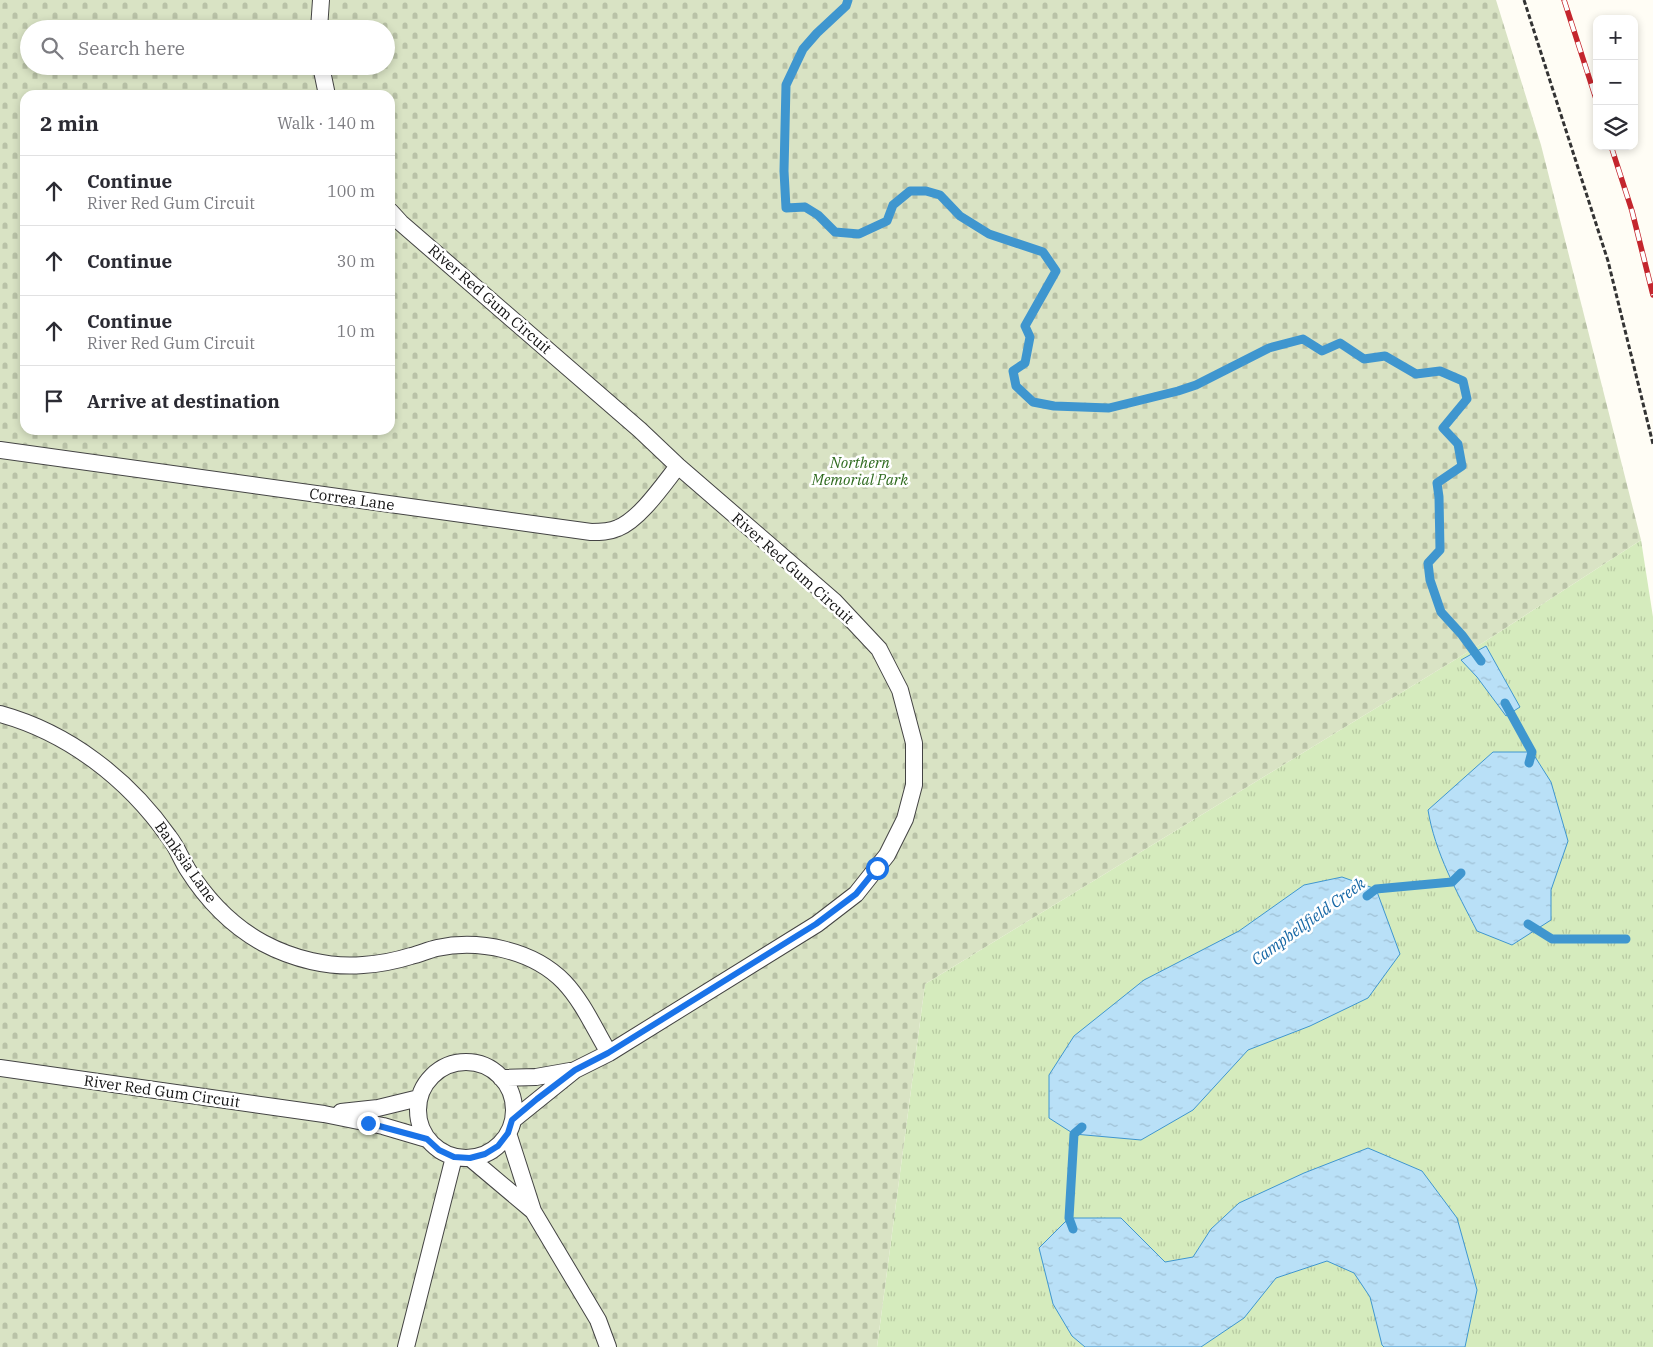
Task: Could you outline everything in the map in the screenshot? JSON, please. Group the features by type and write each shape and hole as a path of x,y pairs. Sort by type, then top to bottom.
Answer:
{"lane":[{"path":"320,20 321,0"},
{"path":"323,75 326,90"},
{"name":"River Red Gum Circuit","path":"395,216 834,601 879,649 900,690 914,743 914,785 905,818 887,855 856,894 816,924 608,1053 575,1070 510,1126"},
{"name":"Correa Lane","path":"0,450 591,532 604,532 630,522 678,466"},
{"name":"Banksia Lane","path":"0,714 32,725 60,738 84,752 109,771 132,792 171,838 188,869 219,911 240,928 264,943 290,955 315,962 336,965 383,963 435,948 455,945 476,945 501,949 548,969 564,982 576,997 608,1053"},
{"path":"532,1211 462,1157 439,1150 427,1139 420,1126 417,1112 419,1098 425,1084 447,1066 462,1062 476,1063 490,1069 501,1078 510,1091 513,1105 510,1126 532,1211 598,1320 608,1347"},
{"name":"River Red Gum Circuit","path":"0,1068 324,1114 383,1126 427,1139"},
{"name":"River Red Gum Circuit","path":"501,1078 536,1078 575,1070"},
{"name":"River Red Gum Circuit","path":"324,1114 378,1108 419,1098"},
{"path":"462,1157 485,1154 498,1146 510,1126"},
{"path":"406,1347 462,1157"}],"path":[{"path":"1524,0 1608,261 1653,444"}],"green space":[{"name":"Northern Memorial Park","path":"0,0 1496,0 1541,145 1641,540 1484,642 925,984 877,1347 0,1347"},
{"path":"1641,540 1653,617 1653,1347 877,1347 925,984 1484,642"}],"water":[{"path":"1486,646 1520,707 1506,716 1477,677 1461,660"},
{"path":"1493,752 1532,752 1551,782 1568,841 1551,890 1551,920 1512,945 1477,931 1441,857 1428,810"},
{"path":"1342,877 1376,889 1400,954 1368,998 1310,1026 1248,1050 1193,1110 1141,1140 1074,1134 1049,1118 1049,1075 1074,1036 1144,980 1239,931 1304,885"},
{"path":"1368,1148 1422,1171 1457,1218 1477,1290 1465,1347 1384,1347 1370,1297 1354,1273 1327,1261 1276,1278 1244,1318 1201,1347 1085,1347 1072,1336 1053,1304 1039,1248 1069,1218 1121,1218 1165,1262 1193,1257 1211,1229 1239,1203 1304,1173"}],"waterway":[{"name":"Campbellfield Creek","path":"848,0 846,6 803,49 786,85 784,171 786,208 805,207 818,215 835,232 859,234 887,221 893,205 910,191 926,191 940,195 960,216 989,234 1043,252 1056,271 1025,326 1030,337 1025,363 1013,371 1016,386 1033,402 1054,406 1109,408 1196,385 1269,348 1303,339 1322,351 1340,343 1364,359 1385,356 1416,374 1440,371 1463,381 1467,399 1443,428 1458,444 1462,466 1437,483 1440,550 1428,563 1430,580 1441,612 1462,635 1481,661"},
{"name":"Campbellfield Creek","path":"1505,703 1532,752 1529,763"},
{"name":"Campbellfield Creek","path":"1367,896 1376,889 1452,882 1461,873"},
{"path":"1528,924 1552,939 1626,939"},
{"name":"Campbellfield Creek","path":"1073,1229 1069,1218 1074,1134 1082,1127"}],"railway":[{"path":"1564,0 1593,90"},
{"path":"1612,150 1632,211 1653,295"}],"route":[{"path":"368,1123 427,1139 439,1150 454,1157 470,1158 485,1154 498,1146 508,1133 512,1120 575,1070 608,1053 816,924 856,894 877,868"}]}
